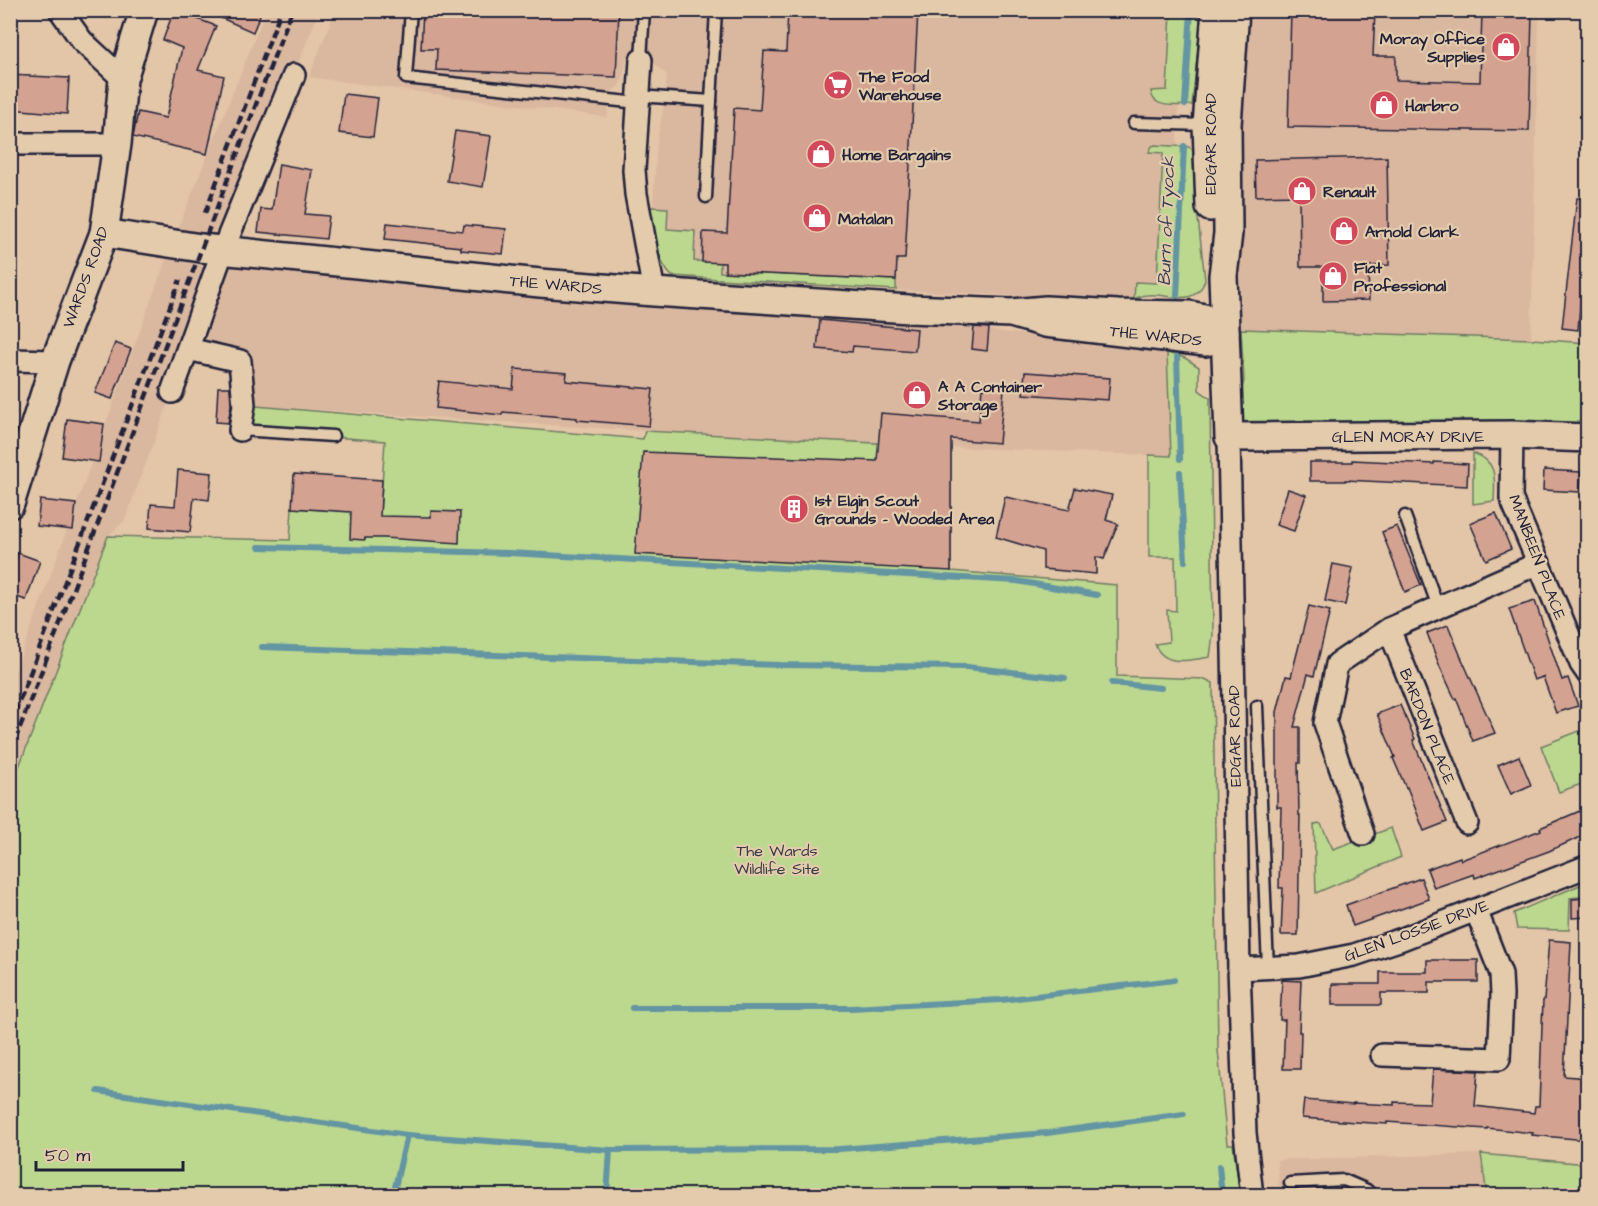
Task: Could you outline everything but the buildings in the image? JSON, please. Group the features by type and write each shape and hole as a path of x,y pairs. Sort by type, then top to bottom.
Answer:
{"street":[{"path":"60,10 82,41 123,79"},
{"name":"WARDS ROAD","path":"10,504 55,361 104,233 117,144 123,79 144,10"},
{"name":"EDGAR ROAD","path":"1216,10 1217,125 1228,233 1219,344 1229,437 1239,969 1245,1133 1252,1196"},
{"name":"EDGAR ROAD","path":"1217,125 1235,10"},
{"path":"641,60 634,170 636,194 654,292"},
{"path":"171,392 223,250 294,75"},
{"path":"10,144 117,144"},
{"name":"THE WARDS","path":"104,233 223,250 540,284 1011,314 1047,310 1199,316 1214,320 1219,344 1045,322 1011,314"},
{"path":"1199,316 1210,310 1223,285"},
{"path":"188,349 240,361 244,405 240,430"},
{"path":"10,360 55,361"},
{"name":"GLEN MORAY DRIVE","path":"1229,437 1512,435 1587,438"},
{"name":"MANBEEN PLACE","path":"1512,435 1511,498 1587,674"},
{"path":"1363,834 1325,723 1337,664 1389,629 1539,563"},
{"name":"BARDON PLACE","path":"1389,629 1467,823"},
{"name":"GLEN LOSSIE DRIVE","path":"1239,969 1299,966 1354,956 1587,866"},
{"path":"1382,1055 1499,1059 1501,974 1476,910"}],"lane":[{"path":"411,10 406,78 638,100 711,101"},
{"path":"641,60 644,10"},
{"path":"706,197 716,10"},
{"path":"1134,123 1217,125"},
{"path":"171,392 188,349"},
{"path":"240,430 333,436"},
{"path":"1405,516 1438,607"},
{"path":"1257,706 1268,968"},
{"path":"1290,1183 1344,1180 1367,1190 1373,1196"}],"shaded area":[{"path":"266,11 319,11 224,250 908,320 1167,353 1171,456 645,431 244,405 240,361 188,349 125,520 108,536 11,790 10,686 172,243"},
{"path":"335,11 1183,11 1170,296 1145,295 1129,301 672,276 663,266 650,207 653,207 657,142 667,75 651,60 626,59 623,78 618,87 610,92 607,117 309,77"},
{"path":"1246,11 1539,11 1531,339 1241,329 1238,126"},
{"path":"1481,1154 1487,1195 1280,1195 1277,1160"}],"green space":[{"path":"1171,11 1202,11 1192,105 1161,104 1156,101 1151,91 1167,90"},
{"path":"1155,145 1189,147 1193,150 1194,184 1205,280 1201,289 1188,297 1147,295 1134,299 1135,282 1157,283 1163,153 1149,152"},
{"path":"650,207 668,208 667,229 695,231 694,261 720,262 720,272 896,280 896,290 672,276 659,254"},
{"path":"1241,329 1587,343 1587,438 1229,437 1244,381"},
{"path":"1167,353 1185,358 1199,367 1199,390 1210,398 1213,634 1210,657 1186,661 1165,657 1155,644 1169,642 1167,610 1176,611 1175,557 1149,557 1149,455 1171,456"},
{"name":"The Wards Wildlife Site","path":"244,405 643,439 645,431 951,447 951,571 1117,585 1117,676 1205,679 1213,683 1218,1050 1227,1144 1233,1144 1240,1195 11,1195 10,790 108,536 290,540 292,508 380,513 385,441 240,430"},
{"path":"1473,453 1481,456 1491,466 1494,478 1494,501 1473,504"},
{"path":"1587,728 1587,782 1559,792 1541,746"},
{"path":"1321,824 1333,849 1391,828 1401,857 1316,893 1314,825"},
{"path":"1587,882 1587,896 1570,898 1569,930 1517,929 1514,913"},
{"path":"1481,1154 1587,1164 1587,1195 1487,1195"}],"waterway":[{"name":"Burn of Tyock","path":"1185,105 1191,10"},
{"name":"Burn of Tyock","path":"1177,296 1184,146"},
{"name":"Burn of Tyock","path":"1177,355 1180,459"},
{"name":"Burn of Tyock","path":"1180,472 1185,561"},
{"path":"259,547 510,553 1017,581 1097,595"},
{"path":"262,647 780,665 967,667 1065,678"},
{"path":"1112,683 1161,688"},
{"path":"632,1008 851,1008 1001,1000 1174,980"},
{"path":"98,1091 407,1135 610,1150 839,1149 1047,1133 1184,1114"},
{"path":"393,1196 407,1135"},
{"path":"607,1196 610,1150"},
{"name":"Burn of Tyock","path":"1219,1166 1222,1196"}],"railway":[{"path":"205,213 281,10"},
{"path":"10,753 292,10"},
{"path":"10,726 180,280"}],"place":[{"name":"Moray Office Supplies","path":"1506,47"},
{"name":"The Food Warehouse","path":"838,85"},
{"name":"Harbro","path":"1384,105"},
{"name":"Home Bargains","path":"821,154"},
{"name":"Renault","path":"1302,191"},
{"name":"Matalan","path":"817,218"},
{"name":"Arnold Clark","path":"1344,231"},
{"name":"Fiat Professional","path":"1333,276"},
{"name":"A A Container Storage","path":"917,395"},
{"name":"1st Elgin Scout Grounds - Wooded Area","path":"794,509"}]}
